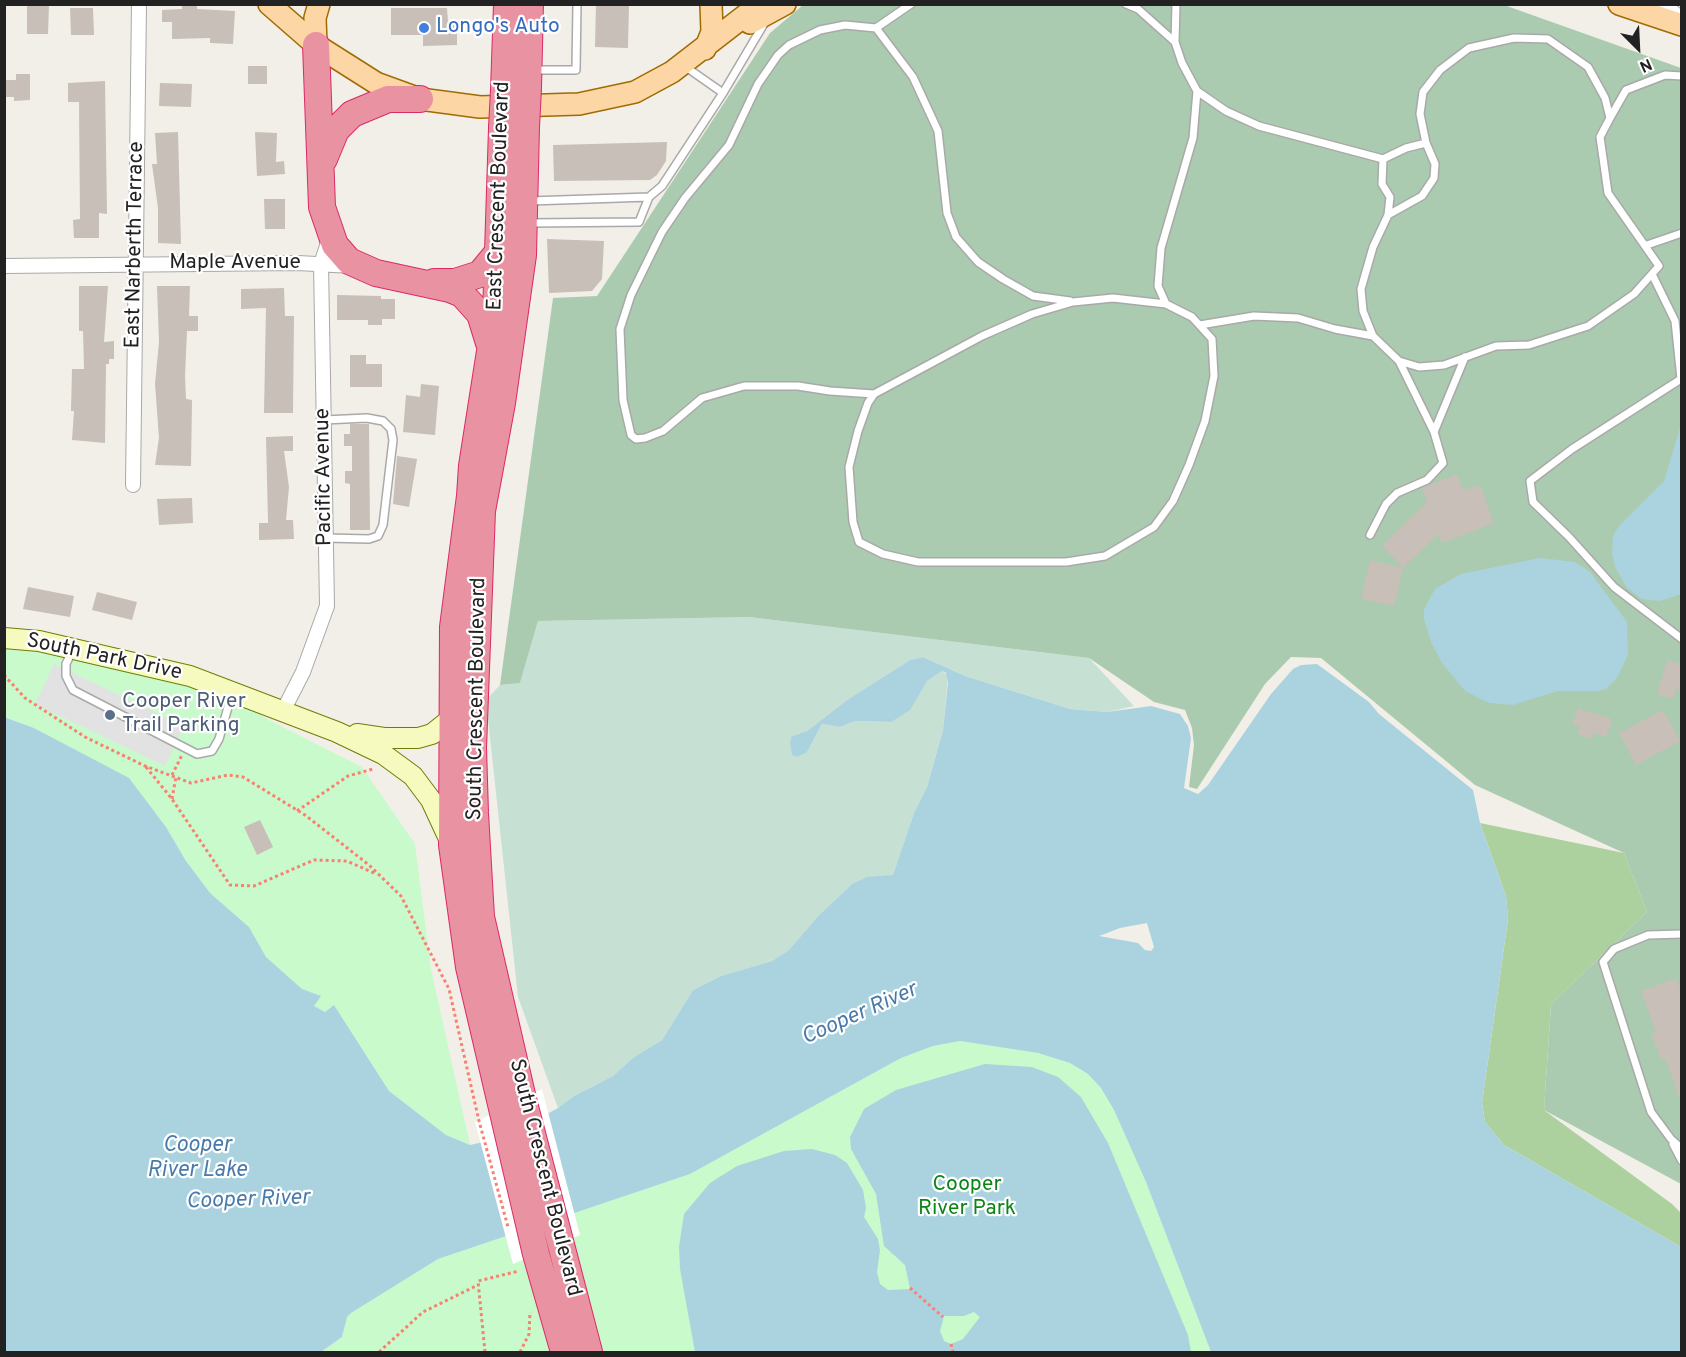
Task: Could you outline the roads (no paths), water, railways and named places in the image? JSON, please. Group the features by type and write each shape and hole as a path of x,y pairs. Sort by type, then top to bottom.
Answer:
{"highway":[{"name":"East Crescent Boulevard","path":"507,4 520,83"},
{"name":"East Crescent Boulevard","path":"499,356 496,313 499,251 530,4"},
{"path":"316,45 322,207 335,245 357,266 376,273 450,289 472,303 486,326 499,356"},
{"path":"321,168 336,130 352,114 388,99 420,99"},
{"name":"East Crescent Boulevard","path":"486,388 499,356 523,255 524,212 514,128"},
{"path":"423,283 454,282 480,274 499,251"},
{"name":"South Crescent Boulevard","path":"499,356 482,511 473,748 481,917 501,1110 559,1244 589,1353"},
{"name":"South Crescent Boulevard","path":"486,388 472,466 453,627 452,845 469,967 501,1110 528,1263 564,1353"}],"main road":[{"path":"269,4 316,45 376,83 420,99 480,107 579,104 635,92 682,65 772,7"},
{"path":"316,45 315,18 319,4"},
{"path":"705,49 712,32 711,4"},
{"path":"1619,4 1682,25"}],"street":[{"name":"East Narberth Terrace","path":"133,485 139,4"},
{"path":"1664,4 1682,20"},
{"name":"Pacific Avenue","path":"284,711 303,672 327,606 321,264 330,235"},
{"name":"Maple Avenue","path":"4,266 321,264 357,266"},
{"name":"South Park Drive","path":"4,638 39,641 190,676 337,732 383,754 413,776 431,800 452,845"},
{"name":"South Park Drive","path":"337,732 384,738 418,738 432,734 452,718"}],"lane":[{"path":"520,83 576,70 577,4"},
{"path":"874,394 798,386 744,386 702,398 663,431 636,439 631,435 622,400 620,329 631,295 662,232 685,198 729,145 758,84 778,55 789,45 820,30 845,25 876,28 911,4"},
{"path":"1126,4 1138,9 1175,42"},
{"path":"1176,4 1175,42 1182,63 1197,91 1226,111 1259,126 1383,159 1406,148 1426,143"},
{"path":"524,212 639,222 649,198 662,186 748,56 772,7"},
{"path":"876,28 913,77 938,131 947,213 956,237 978,262 1033,296 1072,302"},
{"path":"1388,215 1422,196 1434,178 1435,164 1426,143 1420,114 1423,92 1440,70 1469,48 1514,38 1548,39 1588,67 1605,98 1610,118"},
{"path":"682,65 723,93"},
{"path":"1399,360 1419,367 1444,365 1496,346 1529,345 1588,326 1626,299 1652,274 1659,266 1608,193 1600,137 1626,90 1665,75 1682,76"},
{"path":"1166,304 1158,286 1161,248 1192,138 1197,91"},
{"path":"1370,535 1386,504 1397,493 1427,480 1443,463 1434,432 1399,360 1373,336 1363,311 1361,288 1373,247 1388,215 1390,197 1382,184 1383,159"},
{"path":"524,212 649,198"},
{"path":"1647,246 1682,233"},
{"path":"1652,274 1675,321 1681,379 1572,449 1530,480 1533,502 1569,537 1614,587 1682,639"},
{"path":"1113,298 1166,304 1192,317 1212,339 1214,376 1204,421 1189,465 1173,501 1154,527 1105,556 1066,562 918,562 883,554 859,542 853,522 849,467 858,431 868,403 874,394 982,336 1032,314 1072,302 1113,298"},
{"path":"1200,325 1254,316 1287,317 1373,336"},
{"path":"1434,432 1465,357"},
{"path":"324,420 367,418 383,421 391,429 393,440 383,525 378,536 369,539 326,538"},
{"path":"73,649 66,664 66,676 73,690 197,754 212,751 219,739 232,692"},
{"path":"1682,934 1647,935 1614,949 1603,962 1652,1112 1671,1139 1682,1161"},
{"path":"1671,1139 1682,1149"}],"water":[{"path":"1681,425 1681,594 1660,601 1642,599 1627,588 1615,567 1612,553 1613,536 1619,526 1664,481"},
{"path":"1540,558 1575,562 1590,572 1627,622 1628,655 1617,678 1606,689 1558,691 1513,705 1489,703 1465,691 1442,663 1431,642 1424,619 1424,609 1435,589 1461,574"},
{"name":"Cooper River Lake","path":"923,657 965,676 1070,709 1107,712 1151,706 1180,714 1188,726 1191,738 1184,788 1198,794 1208,785 1271,694 1293,669 1301,665 1317,664 1369,702 1379,714 1473,790 1480,823 1506,896 1508,919 1482,1103 1485,1122 1504,1145 1681,1247 1681,1352 1211,1352 1146,1182 1114,1110 1101,1088 1088,1074 1070,1063 1038,1053 960,1041 933,1046 901,1058 690,1174 438,1259 351,1313 347,1317 342,1337 321,1352 5,1352 4,717 34,728 129,778 166,827 186,861 210,893 249,927 266,957 302,989 321,996 314,1006 325,1012 334,1005 389,1091 446,1135 470,1145 505,1137 613,1076 634,1057 662,1040 693,990 721,976 772,961 789,950 818,916 852,884 867,877 893,875 914,813 927,787 943,730 948,682 946,673 942,671 927,681 910,710 891,722 855,721 840,727 822,724 807,752 797,757 792,755 790,742 792,736 807,731 847,700 910,660","holes":["1147,923 1154,947 1151,951 1145,950 1138,943 1099,936 1120,928"]},
{"name":"Cooper River Park","path":"985,1064 1032,1067 1058,1077 1081,1097 1108,1143 1188,1335 1191,1352 695,1352 680,1269 679,1247 684,1214 710,1183 737,1166 784,1151 812,1149 835,1155 847,1163 863,1190 866,1208 864,1217 878,1239 880,1250 877,1272 880,1284 888,1290 910,1289 905,1265 884,1246 876,1194 851,1149 850,1137 864,1109 896,1090","holes":["974,1312 980,1317 963,1339 951,1344 944,1341 940,1331 944,1316 964,1316"]}],"place":[{"name":"Longo's Auto","path":"424,28"},
{"name":"Cooper River Trail Parking","path":"110,715"}],"water label":[{"name":"Cooper River","path":"860,1015"},
{"name":"Cooper River","path":"248,1201"}]}
